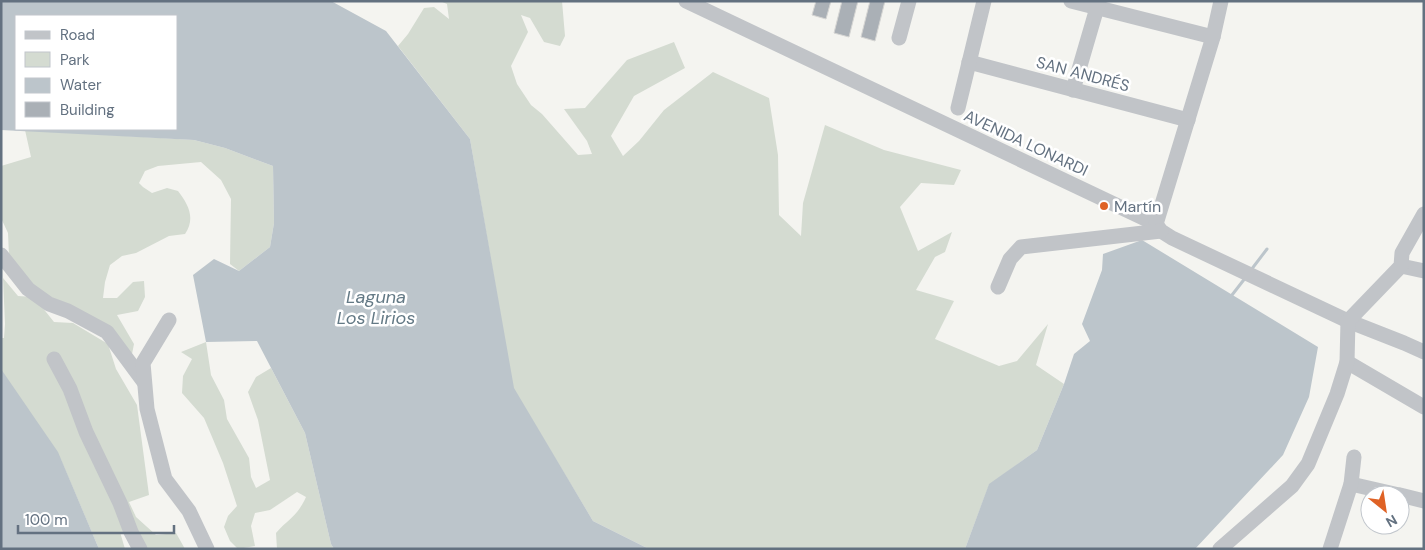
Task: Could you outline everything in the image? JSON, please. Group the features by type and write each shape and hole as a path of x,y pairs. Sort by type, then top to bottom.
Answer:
{"street":[{"path":"899,38 909,1"},
{"path":"958,108 984,1"},
{"path":"1071,1 1098,5 1213,38"},
{"path":"998,287 1010,259 1021,247 1159,228 1188,120 1213,38 1221,1"},
{"name":"AVENIDA LONARDI","path":"697,3 1159,228 1179,242 1348,321 1424,352"},
{"path":"1073,90 1098,5"},
{"name":"SAN ANDRÉS","path":"969,62 1188,120"},
{"path":"1220,549 1292,486 1308,464 1337,394 1347,362 1348,321 1401,266 1402,253 1424,214"},
{"path":"1,255 28,289 50,304 68,311 107,332 145,383"},
{"path":"1401,266 1424,271"},
{"path":"169,320 143,363 147,409 165,479 189,511 207,549"},
{"path":"54,359 70,390 86,432 140,549"},
{"path":"1347,362 1424,407"},
{"path":"1330,549 1351,484 1354,458"},
{"path":"1351,484 1360,486"},
{"path":"1410,498 1424,501"}],"green space":[{"path":"440,1 562,1 565,36 560,46 544,42 530,18 521,15 528,32 511,66 517,84 531,105 542,114 578,155 592,154 587,141 564,109 585,108 627,60 674,42 685,68 634,96 611,136 623,156 639,141 664,110 713,72 769,98 778,155 779,215 801,236 803,203 825,125 884,150 961,170 954,185 921,183 900,207 918,251 952,232 945,252 935,257 916,290 954,301 935,339 999,366 1017,361 1048,324 1036,365 1064,384 1037,450 989,485 965,549 649,549 593,521 513,388 470,139 398,46 424,8 434,7 449,19 447,4"},
{"path":"25,130 194,140 225,148 273,166 274,223 270,247 239,271 230,264 231,199 221,180 201,162 158,166 145,171 139,183 152,193 167,188 178,191 188,206 190,222 185,234 169,236 136,253 122,256 110,265 103,298 117,298 133,282 144,281 145,297 138,311 117,315 134,344 132,354 40,292 9,256 8,233 1,218 1,166 31,157"},
{"path":"3,278 18,296 34,297 54,322 73,323 108,344 116,369 137,405 149,495 129,502 136,517 156,535 176,533 185,549 147,549 120,532 125,549 99,549 61,460 1,370 1,338 4,338 5,324"},
{"path":"206,342 211,375 224,400 227,419 249,458 251,477 256,488 270,480 258,420 248,392 256,377 271,368 305,433 331,544 334,549 277,549 276,533 296,513 306,497 297,492 270,510 255,513 251,526 255,546 238,549 230,541 224,527 228,516 237,506 223,463 204,418 182,393 183,376 192,359 181,352"}],"water":[{"name":"Laguna Los Lirios","path":"1,1 331,1 386,31 470,139 514,388 593,521 649,549 334,549 331,544 305,433 257,341 206,342 193,275 214,259 239,271 270,247 274,223 273,166 225,148 194,140 1,130"},
{"path":"1142,240 1318,347 1309,397 1283,455 1195,549 965,549 989,484 1037,450 1074,354 1090,341 1082,324 1102,270 1103,254"},
{"path":"1,369 58,452 99,549 1,549"}],"building":[{"path":"816,1 831,1 826,19 812,15"},
{"path":"842,1 858,1 849,37 834,33"},
{"path":"870,1 885,1 875,41 861,37"}],"waterway":[{"path":"1251,270 1267,249"},
{"path":"1232,295 1246,277"}],"place":[{"name":"Martín","path":"1104,206"}]}
